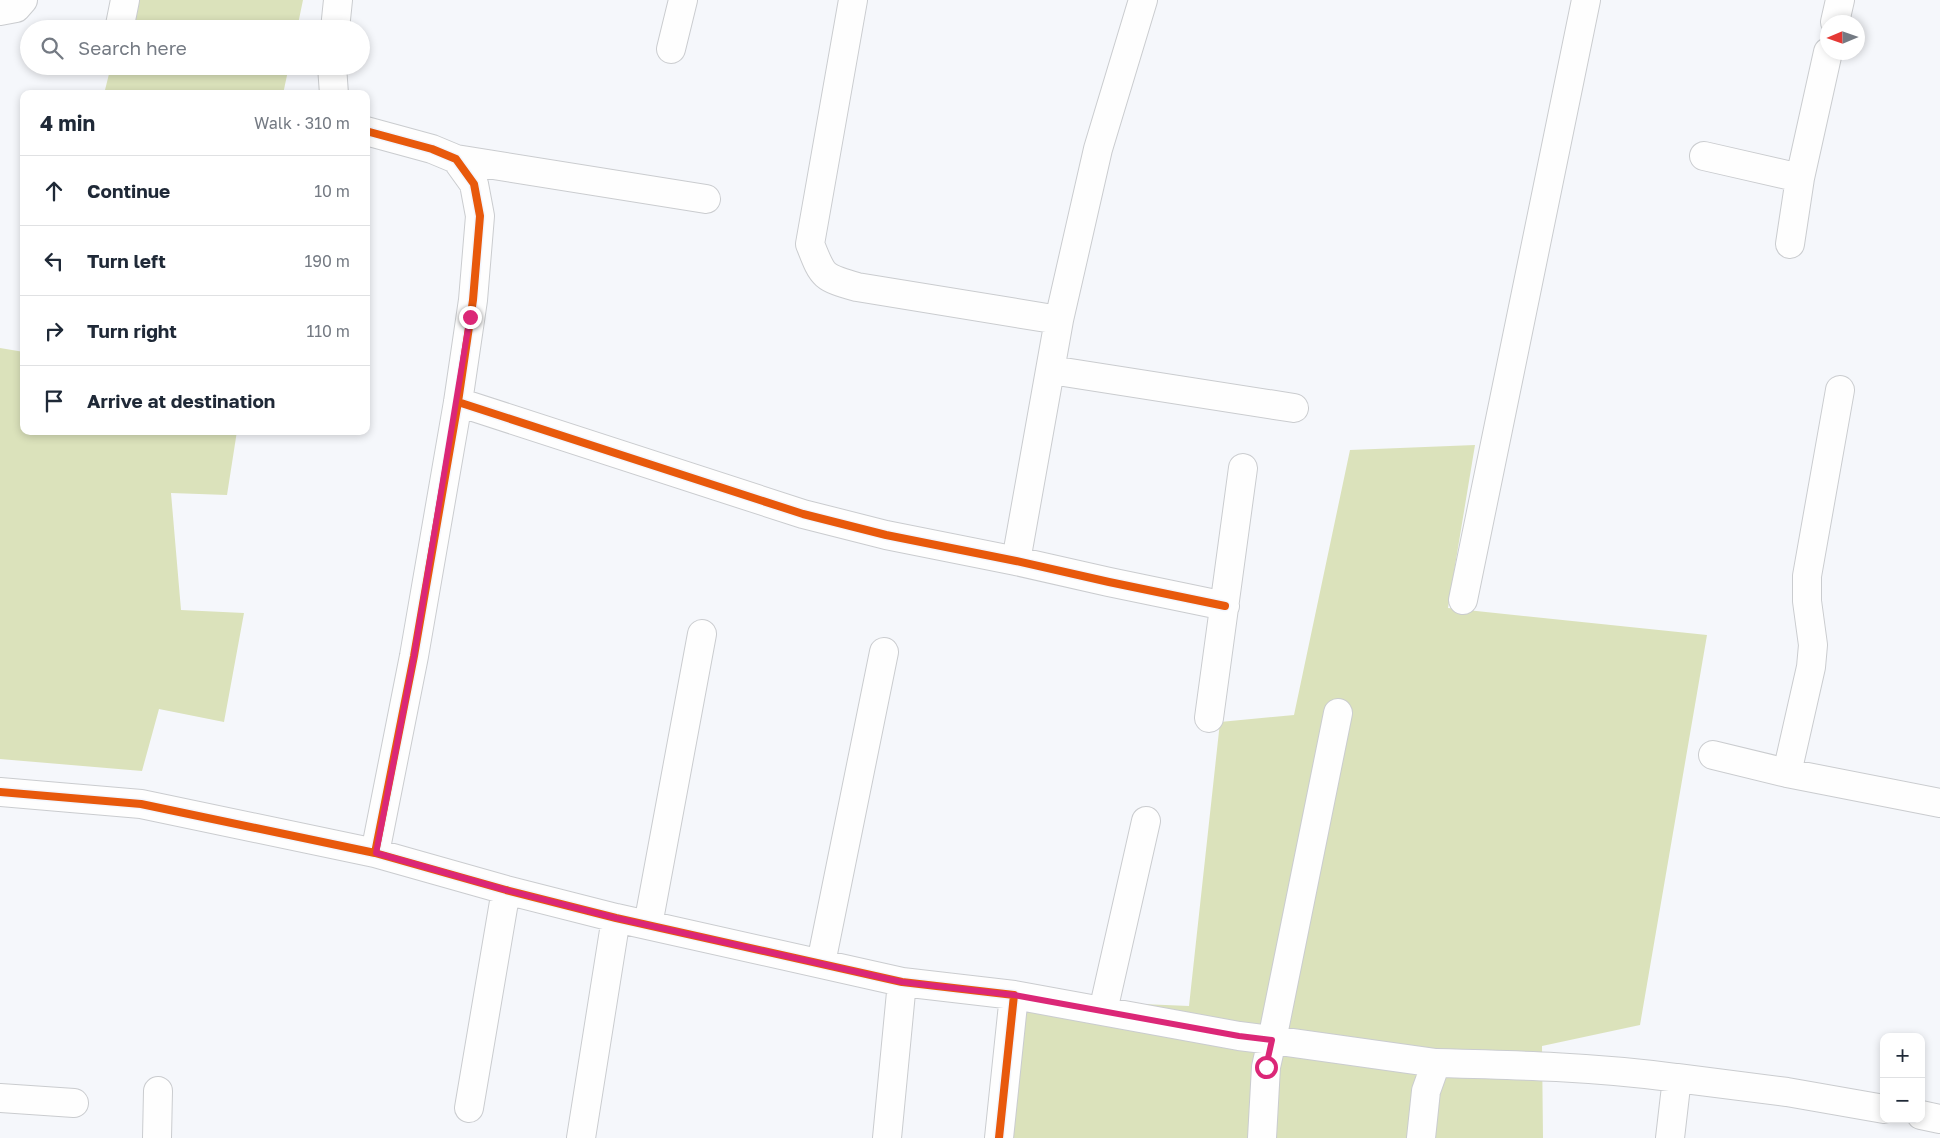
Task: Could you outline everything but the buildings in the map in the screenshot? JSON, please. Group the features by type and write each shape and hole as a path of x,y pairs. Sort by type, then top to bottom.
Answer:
{"street":[{"path":"0,11 16,8 23,0"},
{"path":"336,20 338,0"},
{"path":"671,49 683,0"},
{"path":"853,0 810,244 821,271 833,280 857,287 1058,320"},
{"path":"1016,560 1058,320 1098,149 1142,0"},
{"path":"1463,600 1586,0"},
{"path":"1837,15 1840,0"},
{"path":"1790,244 1800,178 1826,60"},
{"path":"333,75 334,90"},
{"path":"370,132 432,149 456,159 706,199"},
{"path":"1704,156 1800,178"},
{"path":"376,853 414,656 458,402 473,300 480,216 474,184 456,159"},
{"path":"1050,370 1294,408"},
{"path":"1788,773 1811,667 1813,645 1807,601 1807,576 1840,390"},
{"path":"458,402 803,514 886,535 1016,560 1225,606"},
{"path":"1209,718 1242,468"},
{"path":"648,925 702,634"},
{"path":"821,963 884,652"},
{"path":"1262,1138 1266,1067 1338,713"},
{"path":"1713,755 1788,773 1940,803"},
{"path":"0,792 141,804 376,853 506,890 616,918 902,982 1014,995 1239,1036 1436,1063 1620,1070 1787,1092 1880,1108"},
{"path":"1103,1011 1146,821"},
{"path":"469,1108 506,890"},
{"path":"581,1138 616,918"},
{"path":"887,1138 902,982"},
{"path":"999,1138 1014,995"},
{"path":"1421,1138 1426,1091 1436,1063"},
{"path":"1670,1138 1677,1078"},
{"path":"157,1138 158,1091"},
{"path":"0,1098 74,1103"},
{"path":"1925,1116 1940,1119"}],"green space":[{"path":"128,0 303,0 299,20 122,20"},
{"path":"109,75 287,75 284,90 105,90"},
{"path":"0,348 20,351 20,435 236,435 227,495 171,493 181,610 244,613 224,722 159,709 142,771 0,759"},
{"path":"1475,445 1448,608 1707,635 1640,1025 1542,1046 1543,1138 1013,1138 1022,999 1189,1006 1220,722 1294,715 1350,450"}],"cycle path":[{"path":"370,132 432,149 456,159 474,184 480,216 473,300 458,402 414,656 375,853"},
{"path":"458,402 803,514 886,535 1225,606"},
{"path":"0,792 141,804 375,853 506,890 616,918 902,982 1014,995 999,1138"}],"route":[{"path":"470,317 458,402 414,656 376,853 506,890 616,918 902,982 1014,995 1239,1036 1272,1040 1266,1067"}]}
